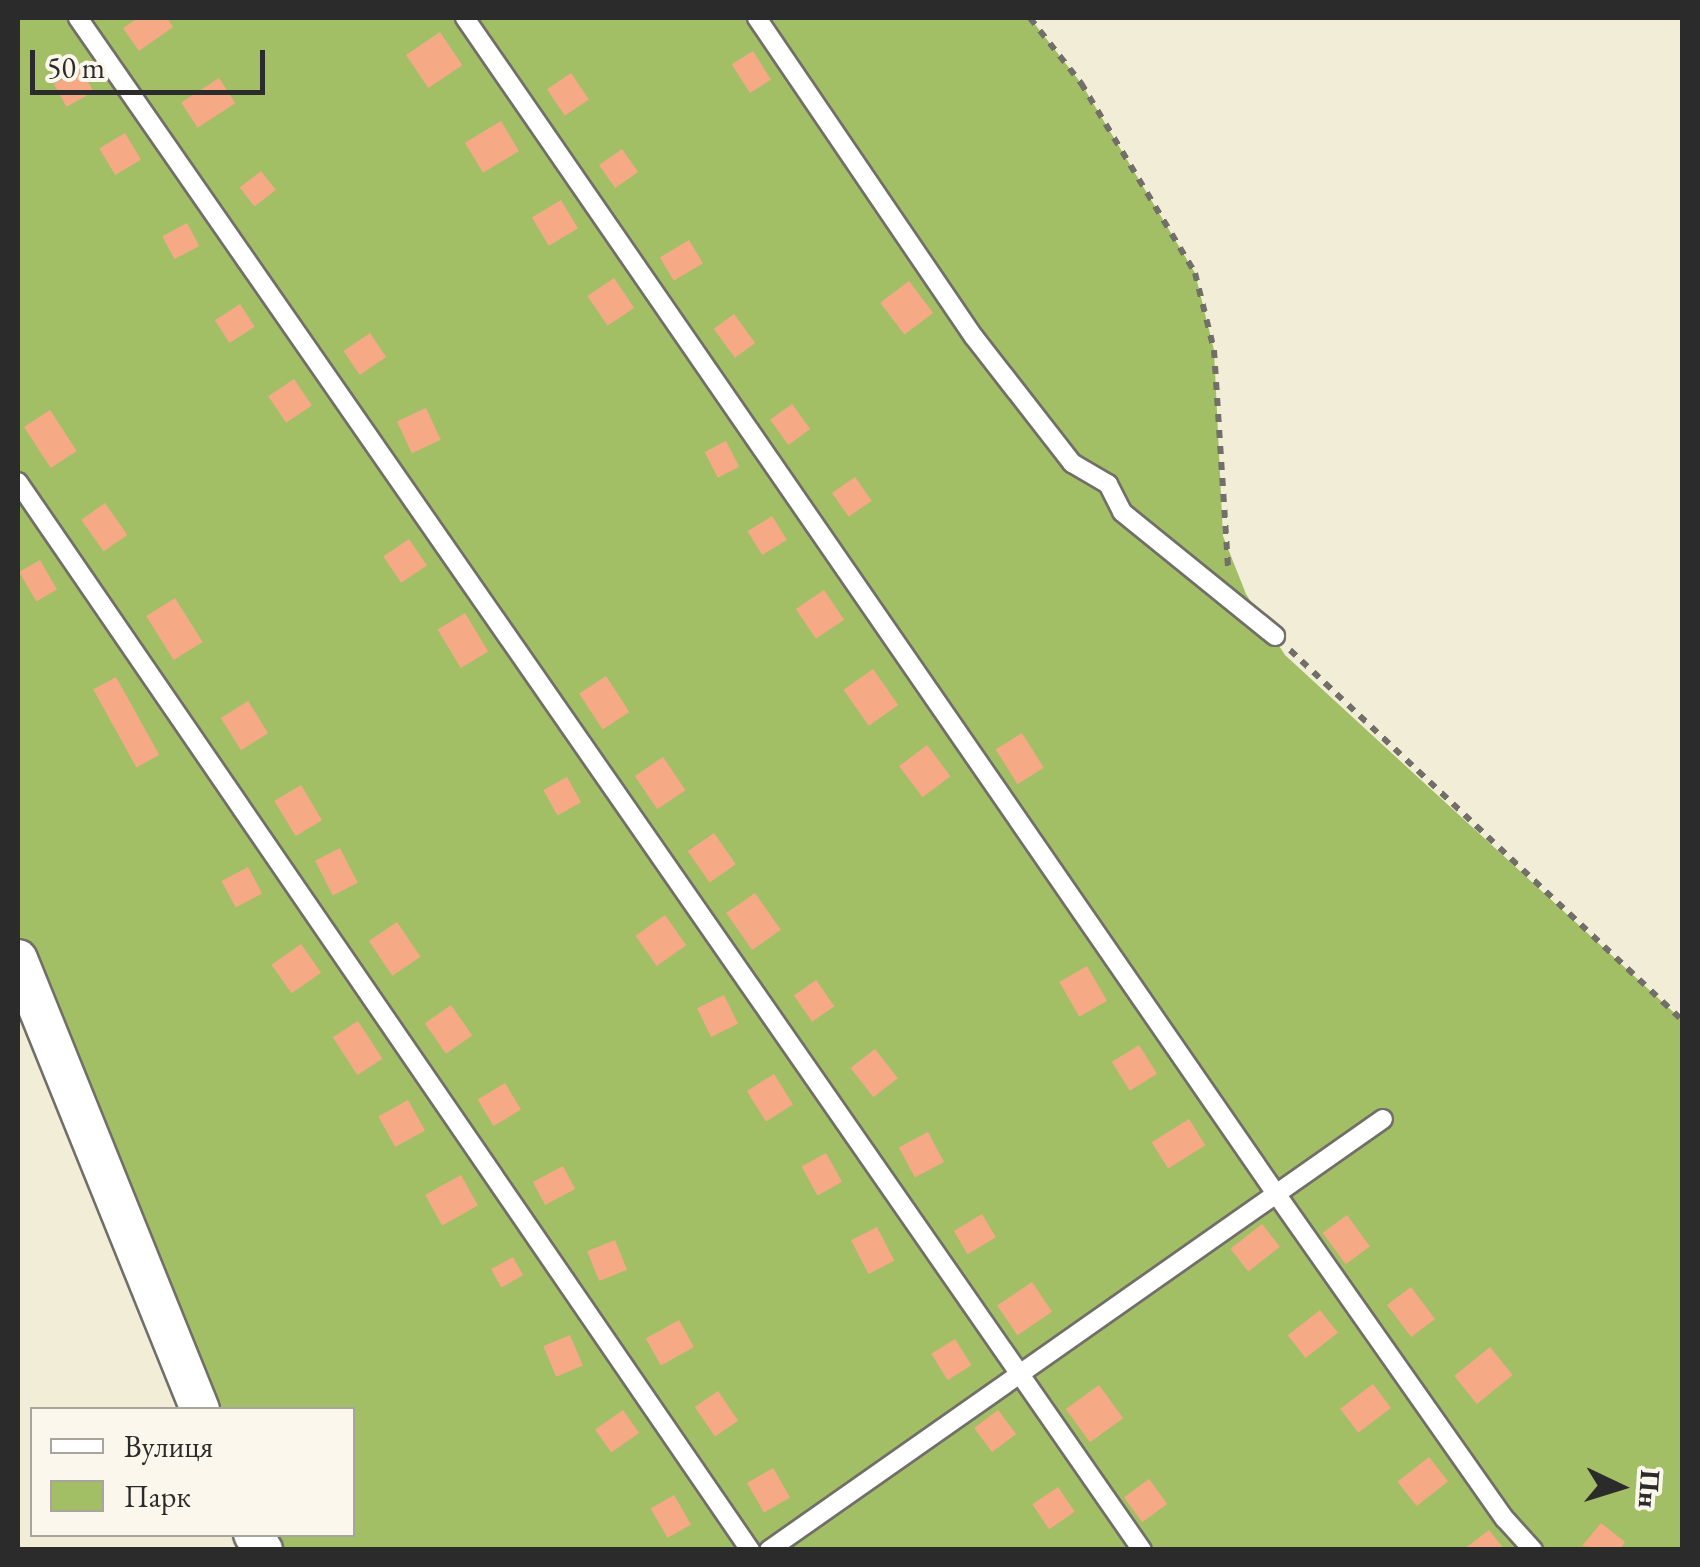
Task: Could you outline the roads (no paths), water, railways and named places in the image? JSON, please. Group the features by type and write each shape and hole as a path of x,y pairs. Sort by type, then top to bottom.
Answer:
{"street":[{"path":"18,959 199,1407"}],"lane":[{"path":"78,18 1018,1378 1142,1550"},
{"path":"465,18 1277,1195 1532,1550"},
{"path":"757,18 974,337 1072,463 1108,484 1122,512 1275,636"},
{"path":"18,482 750,1550"},
{"path":"769,1550 1383,1119"}]}
